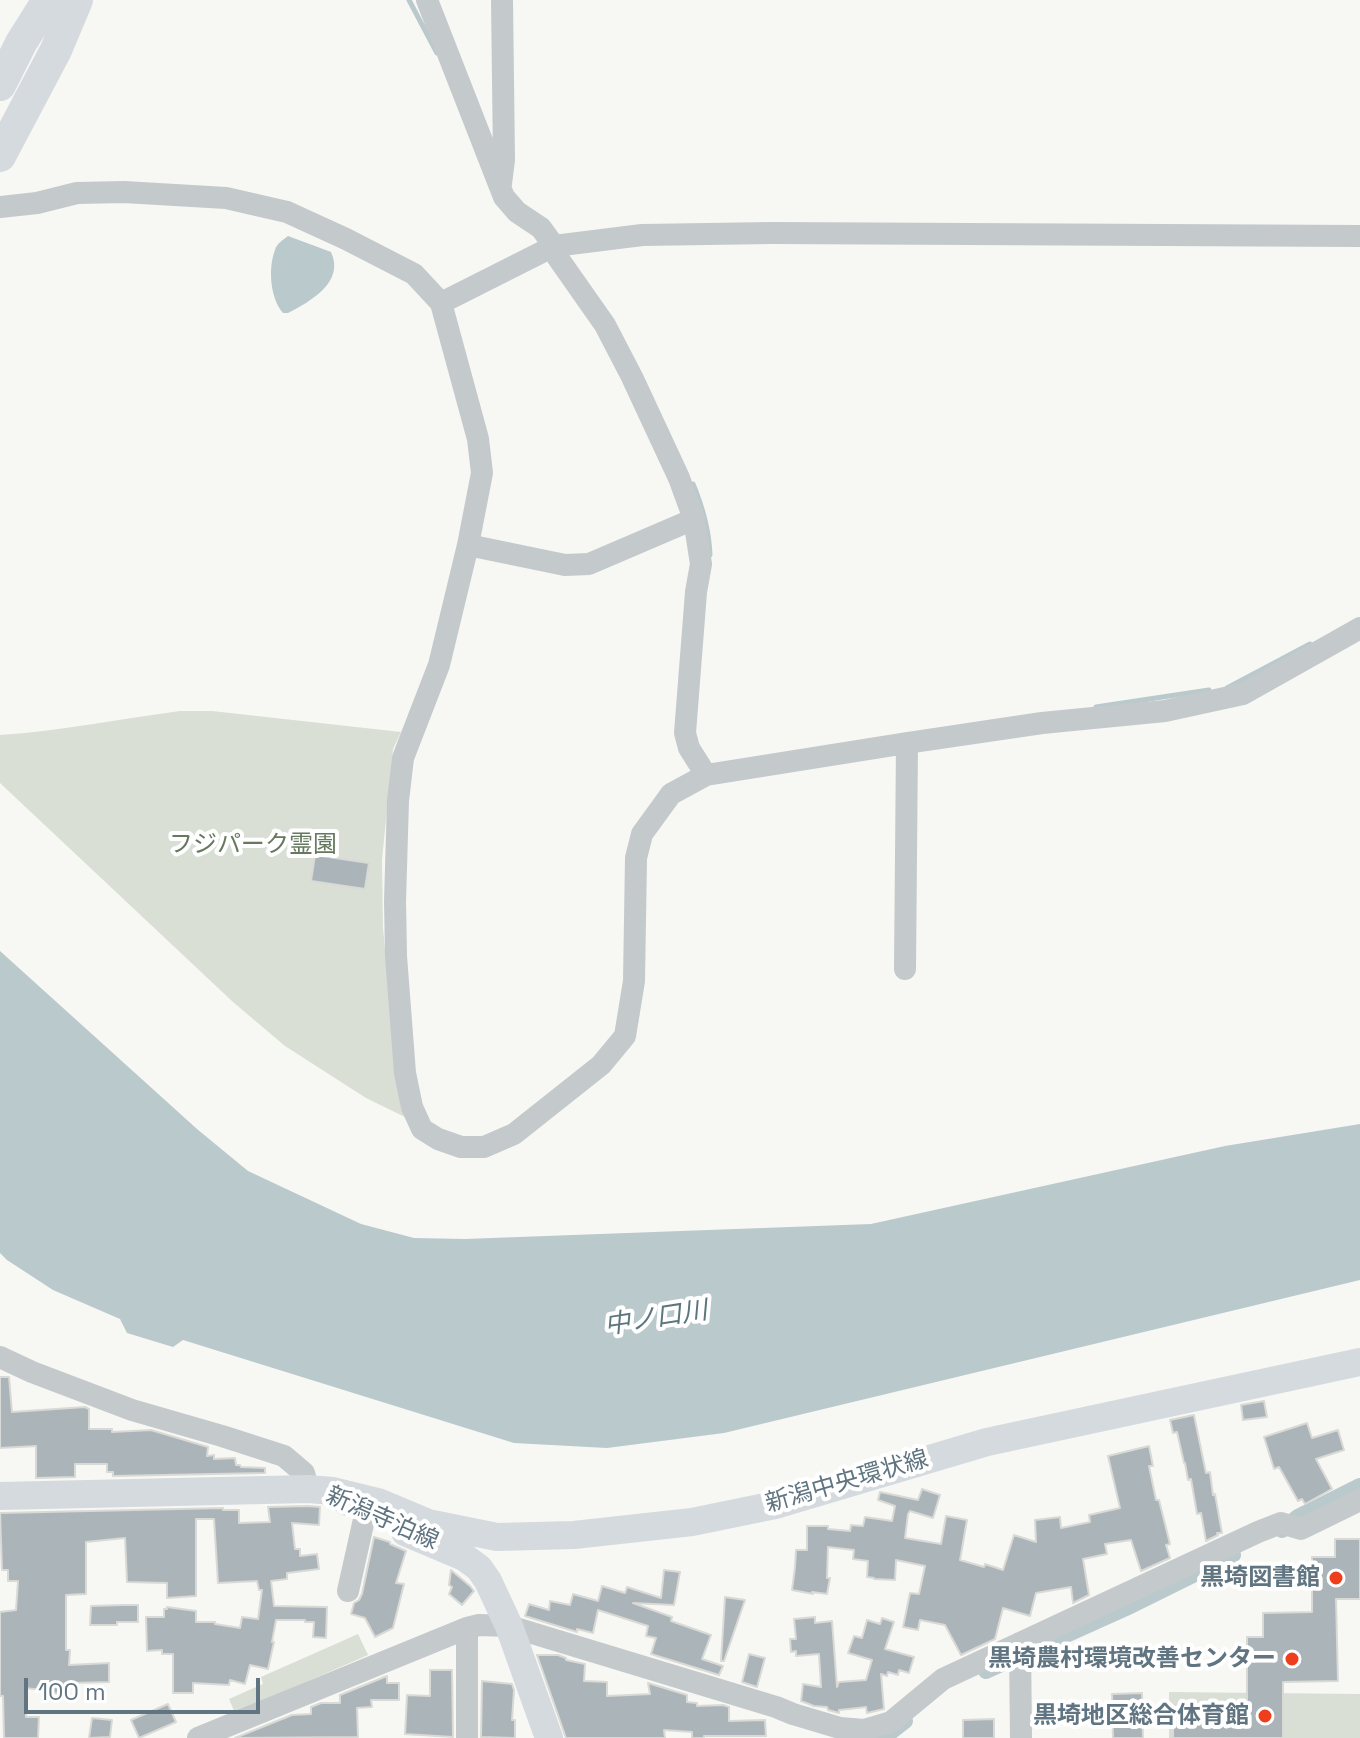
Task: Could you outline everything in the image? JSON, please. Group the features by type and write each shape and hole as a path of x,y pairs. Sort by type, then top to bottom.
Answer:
{"highway":[{"path":"0,85 48,0"},
{"path":"0,156 56,50 77,0"}],"main road":[{"name":"新潟中央環状線","path":"321,1490 378,1502 428,1523 497,1537 574,1535 680,1523 775,1505 987,1442 1360,1362"},
{"name":"新潟寺泊線","path":"0,1496 321,1490 365,1515 449,1550 479,1568 509,1626 549,1738"}],"street":[{"path":"427,0 504,197 517,212 541,228 605,325 679,478 694,519 701,564 685,733 689,748 706,775"},
{"path":"501,185 504,160 502,0"},
{"path":"0,207 37,203 77,193 124,192 226,198 287,212 346,239 414,274 441,303 478,439 482,473 439,665 403,758 398,801 395,901 400,1018 412,1107 422,1129 461,1147 484,1147 514,1134 601,1065 625,1036 634,981 636,858 642,834 671,794 706,775 1042,723 1165,711 1243,694 1360,628"},
{"path":"441,303 554,246 642,235 1360,236"},
{"path":"468,545 565,565 589,564 694,519"},
{"path":"905,969 907,743"},
{"path":"0,1357 132,1410 284,1456 321,1490"},
{"path":"198,1738 479,1625 509,1626 864,1734 891,1722 943,1679 1258,1532 1281,1523 1301,1529 1360,1500"},
{"path":"348,1591 365,1515"},
{"path":"467,1628 467,1738"},
{"path":"1020,1643 1021,1738"}],"green space":[{"name":"フジパーク霊園","path":"180,711 212,711 401,732 393,749 382,860 383,928 395,1058 407,1118 366,1098 285,1046 233,1002 0,783 0,735"},
{"path":"358,1634 368,1655 235,1713 229,1699 263,1684 261,1677"},
{"name":"黒埼地区総合体育館","path":"1169,1692 1360,1694 1360,1738 1169,1738"}],"water":[{"path":"288,236 331,252 334,263 330,281 323,289 297,308 283,313 273,291 271,265 276,248"},
{"name":"中ノ口川","path":"0,951 197,1129 248,1171 361,1224 414,1238 465,1239 871,1224 1225,1146 1360,1124 1360,1280 724,1433 607,1448 514,1443 183,1340 173,1347 127,1333 120,1319 53,1290 7,1260 0,1253"}],"building":[{"path":"315,855 369,863 365,889 311,881"},
{"path":"0,1377 9,1377 12,1412 85,1407 89,1409 89,1429 112,1429 112,1432 151,1430 208,1447 207,1456 214,1455 214,1459 235,1458 236,1465 265,1468 265,1473 113,1476 113,1472 107,1472 107,1464 75,1464 75,1477 36,1478 36,1446 0,1448"},
{"path":"1264,1401 1267,1417 1243,1420 1241,1405"},
{"path":"1194,1415 1206,1473 1210,1472 1222,1533 1206,1541 1191,1479 1188,1480 1177,1432 1173,1433 1170,1420"},
{"path":"1307,1423 1312,1438 1338,1430 1344,1450 1316,1459 1332,1489 1305,1504 1302,1499 1298,1501 1279,1467 1274,1469 1264,1437"},
{"path":"1149,1446 1153,1466 1149,1466 1170,1544 1166,1545 1170,1558 1141,1571 1131,1540 1105,1544 1107,1554 1083,1559 1089,1595 1073,1603 1071,1587 1036,1593 1030,1616 1003,1608 995,1639 961,1655 945,1625 920,1620 918,1630 903,1627 910,1593 919,1594 925,1566 896,1560 895,1580 874,1579 867,1577 868,1561 853,1559 854,1550 828,1547 827,1578 830,1578 827,1594 792,1590 796,1550 807,1550 807,1526 828,1526 828,1529 850,1531 851,1525 863,1526 865,1517 892,1521 895,1506 878,1500 880,1492 918,1500 922,1489 940,1495 933,1518 910,1511 905,1538 941,1544 946,1516 967,1520 960,1560 1003,1570 1014,1535 1036,1542 1035,1520 1060,1517 1061,1528 1090,1522 1089,1515 1120,1508 1108,1456"},
{"path":"268,1507 320,1507 319,1525 292,1523 295,1549 300,1549 300,1556 317,1554 319,1569 287,1573 287,1579 271,1581 274,1606 327,1607 326,1638 313,1637 314,1622 276,1620 268,1669 250,1665 245,1684 230,1680 229,1685 193,1683 193,1693 173,1693 173,1654 162,1654 162,1650 147,1651 146,1617 164,1617 167,1607 196,1611 196,1622 215,1622 240,1628 242,1617 258,1619 262,1590 259,1590 257,1581 218,1583 214,1519 196,1519 196,1596 167,1598 167,1583 127,1582 125,1538 86,1542 86,1594 66,1595 66,1650 70,1650 69,1665 109,1663 109,1682 69,1683 68,1694 25,1688 26,1717 39,1717 38,1738 4,1738 3,1696 0,1696 0,1612 16,1610 18,1581 8,1581 8,1570 2,1570 0,1513 223,1508 239,1510 239,1523 270,1522"},
{"path":"374,1537 406,1551 396,1583 404,1584 393,1628 375,1637 365,1618 351,1614 354,1603 362,1594"},
{"path":"1335,1539 1360,1539 1360,1599 1336,1599 1338,1681 1283,1682 1283,1738 1173,1738 1173,1705 1247,1705 1247,1637 1263,1637 1263,1613 1312,1612 1312,1557 1335,1557"},
{"path":"451,1570 474,1591 462,1605 449,1594 452,1587 449,1585"},
{"path":"664,1570 680,1572 674,1605 633,1603 711,1635 702,1659 723,1666 719,1675 651,1654 656,1638 646,1636 648,1626 598,1610 593,1633 577,1629 577,1632 525,1616 529,1604 549,1610 550,1601 570,1605 573,1594 598,1601 602,1586 625,1593 627,1587 661,1598"},
{"path":"725,1597 745,1600 724,1661 721,1661"},
{"path":"138,1605 138,1622 90,1625 91,1606"},
{"path":"815,1617 815,1623 832,1621 837,1687 839,1682 866,1680 872,1660 848,1653 854,1636 862,1638 867,1620 880,1624 882,1618 894,1622 885,1649 914,1657 909,1673 899,1670 898,1675 888,1672 887,1676 881,1674 884,1709 867,1713 866,1707 839,1710 839,1713 801,1701 803,1684 821,1687 819,1654 796,1656 796,1651 791,1652 790,1639 796,1639 794,1619"},
{"path":"749,1654 765,1658 757,1687 742,1682"},
{"path":"537,1655 558,1655 585,1664 584,1681 607,1682 607,1696 650,1694 648,1683 687,1695 687,1702 697,1703 697,1706 729,1707 729,1721 765,1720 766,1736 692,1738 692,1732 664,1730 665,1738 566,1738"},
{"path":"430,1670 452,1670 453,1737 405,1734 407,1695 430,1696"},
{"path":"387,1676 387,1683 399,1683 399,1700 371,1700 372,1707 357,1708 358,1737 235,1738 292,1715 311,1714 311,1707 321,1703 340,1703 340,1695"},
{"path":"482,1681 512,1684 515,1738 481,1737"},
{"path":"1142,1693 1143,1738 1113,1738 1112,1694"},
{"path":"168,1704 176,1722 139,1738 131,1720"},
{"path":"92,1718 112,1720 110,1737 89,1738"},
{"path":"994,1719 994,1738 963,1738 963,1720"}],"waterway":[{"path":"409,0 437,53"},
{"path":"693,484 705,519 710,555"},
{"path":"1227,688 1310,644"},
{"path":"1096,707 1209,690"},
{"path":"1282,1530 1298,1517 1360,1486"},
{"path":"986,1671 1126,1608 1233,1555"},
{"path":"883,1738 905,1721"}],"place":[{"name":"黒埼図書館","path":"1336,1578"},
{"name":"黒埼農村環境改善センター","path":"1292,1659"},
{"name":"黒埼地区総合体育館","path":"1265,1716"}]}
